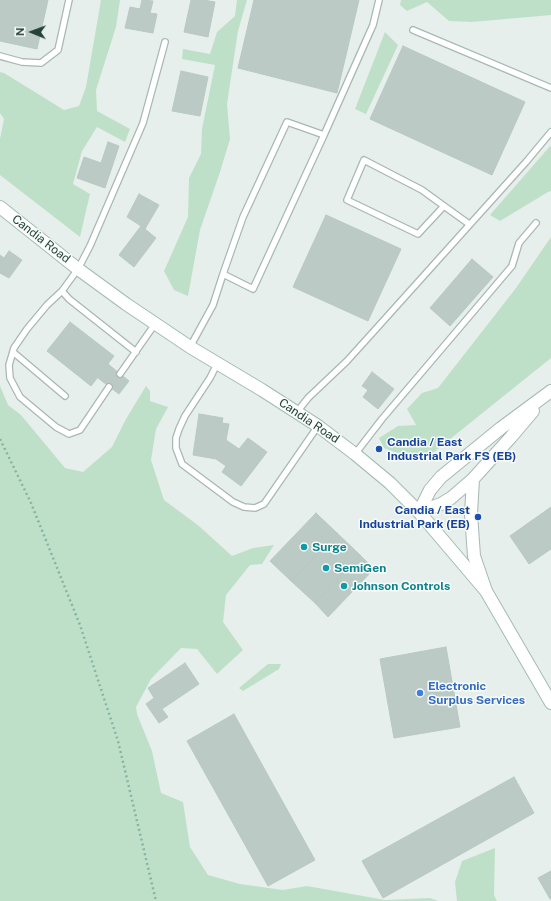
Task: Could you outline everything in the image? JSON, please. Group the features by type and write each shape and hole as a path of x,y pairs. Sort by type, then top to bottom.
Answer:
{"main road":[{"name":"Candia Road","path":"0,207 78,269 154,324 318,426 356,454 390,483 419,512 486,591 551,702"},
{"path":"419,512 441,504 473,479 547,394"},
{"path":"419,512 430,490 441,477 501,428 547,394"},
{"path":"473,479 471,514 474,556 486,591"}],"lane":[{"path":"0,56 22,62 41,64 58,50 69,0"},
{"path":"224,274 253,289 373,25 379,0"},
{"path":"413,30 551,88"},
{"path":"109,387 80,430 69,434 56,428 20,397 10,378 9,364 14,348 27,329 47,305 62,291 78,269 90,246 144,123 165,42"},
{"path":"190,347 213,305 243,217 287,122 324,135"},
{"path":"297,412 319,386 347,361 526,162 551,132"},
{"path":"444,206 418,234 347,200 364,160 422,190 469,224"},
{"path":"356,454 382,419 512,266 519,243 536,223"},
{"path":"62,291 69,299 136,352"},
{"path":"120,374 154,324"},
{"path":"13,352 65,396"},
{"path":"218,363 185,416 176,438 176,448 182,464 233,502 244,508 255,508 264,504 318,426"}],"path":[{"path":"0,439 31,503 80,624 118,741 156,901"}],"green space":[{"path":"101,0 120,0 116,27 96,90 97,111 130,129 125,142 97,127 82,151 73,184 90,194 80,237 0,175 0,139 4,119 0,113 0,72 64,110 79,106 86,87"},
{"path":"237,0 247,0 238,31 227,104 230,139 200,230 188,296 174,290 164,271 188,217 189,178 201,154 202,129 215,65 182,59 183,49 210,54 217,32 235,16"},
{"path":"401,0 551,0 551,15 472,22 449,21 427,2 407,11 400,5"},
{"path":"385,32 398,45 366,114 355,109"},
{"path":"551,145 551,191 500,221 490,215"},
{"path":"551,237 551,358 429,456 402,455 384,448 379,438 398,426 416,425 407,409 422,393 438,388 516,288"},
{"path":"0,386 8,405 21,415 65,468 83,472 112,447 126,419 146,386 150,391 150,401 168,407 156,429 151,460 164,500 199,526 232,556 253,548 274,545 262,564 250,565 226,595 223,622 243,650 217,674 197,649 181,648 151,679 136,707 137,714 152,751 161,793 183,802 190,847 208,875 240,884 283,890 307,886 385,900 430,898 438,901 0,901"},
{"path":"268,664 281,664 279,669 243,691 239,688"},
{"path":"495,848 494,895 497,901 457,901 455,882 462,861"}],"building":[{"path":"0,0 48,0 37,49 0,41"},
{"path":"142,0 153,1 150,13 157,14 153,33 125,28 130,7 140,9"},
{"path":"191,0 215,2 208,37 184,32"},
{"path":"254,0 359,0 337,93 238,68"},
{"path":"403,46 525,102 492,175 370,119"},
{"path":"181,71 208,77 200,116 172,111"},
{"path":"108,142 119,146 105,188 77,178 84,157 101,163"},
{"path":"139,194 159,205 145,229 156,238 134,267 119,255 141,226 127,217"},
{"path":"326,215 401,249 368,321 293,287"},
{"path":"9,251 22,260 9,278 0,273 0,255 4,258"},
{"path":"472,259 493,277 450,326 430,308"},
{"path":"70,322 114,356 91,386 47,351"},
{"path":"108,364 129,381 119,394 98,378"},
{"path":"372,372 394,389 378,409 363,397 368,390 362,386"},
{"path":"199,414 223,418 222,423 229,424 226,440 239,449 248,438 267,452 241,486 222,472 226,466 216,459 193,455"},
{"path":"551,507 551,549 529,564 510,536"},
{"name":"Surge","path":"316,513 337,533 291,581 270,561"},
{"name":"SemiGen","path":"337,533 360,555 315,603 291,581"},
{"name":"Johnson Controls","path":"360,555 374,569 328,617 315,603"},
{"name":"Electronic Surplus Services","path":"446,647 460,727 394,738 380,659"},
{"path":"185,663 199,684 162,709 168,717 159,723 146,704 154,698 148,688"},
{"path":"234,714 315,860 268,886 187,741"},
{"path":"514,777 534,813 383,898 362,861"},
{"path":"551,871 551,899 550,899 538,878"}],"place":[{"name":"Candia / East Industrial Park FS (EB)","path":"379,449"},
{"name":"Candia / East Industrial Park (EB)","path":"478,517"},
{"name":"Surge","path":"304,547"},
{"name":"SemiGen","path":"326,568"},
{"name":"Johnson Controls","path":"344,586"},
{"name":"Electronic Surplus Services","path":"420,693"}]}
